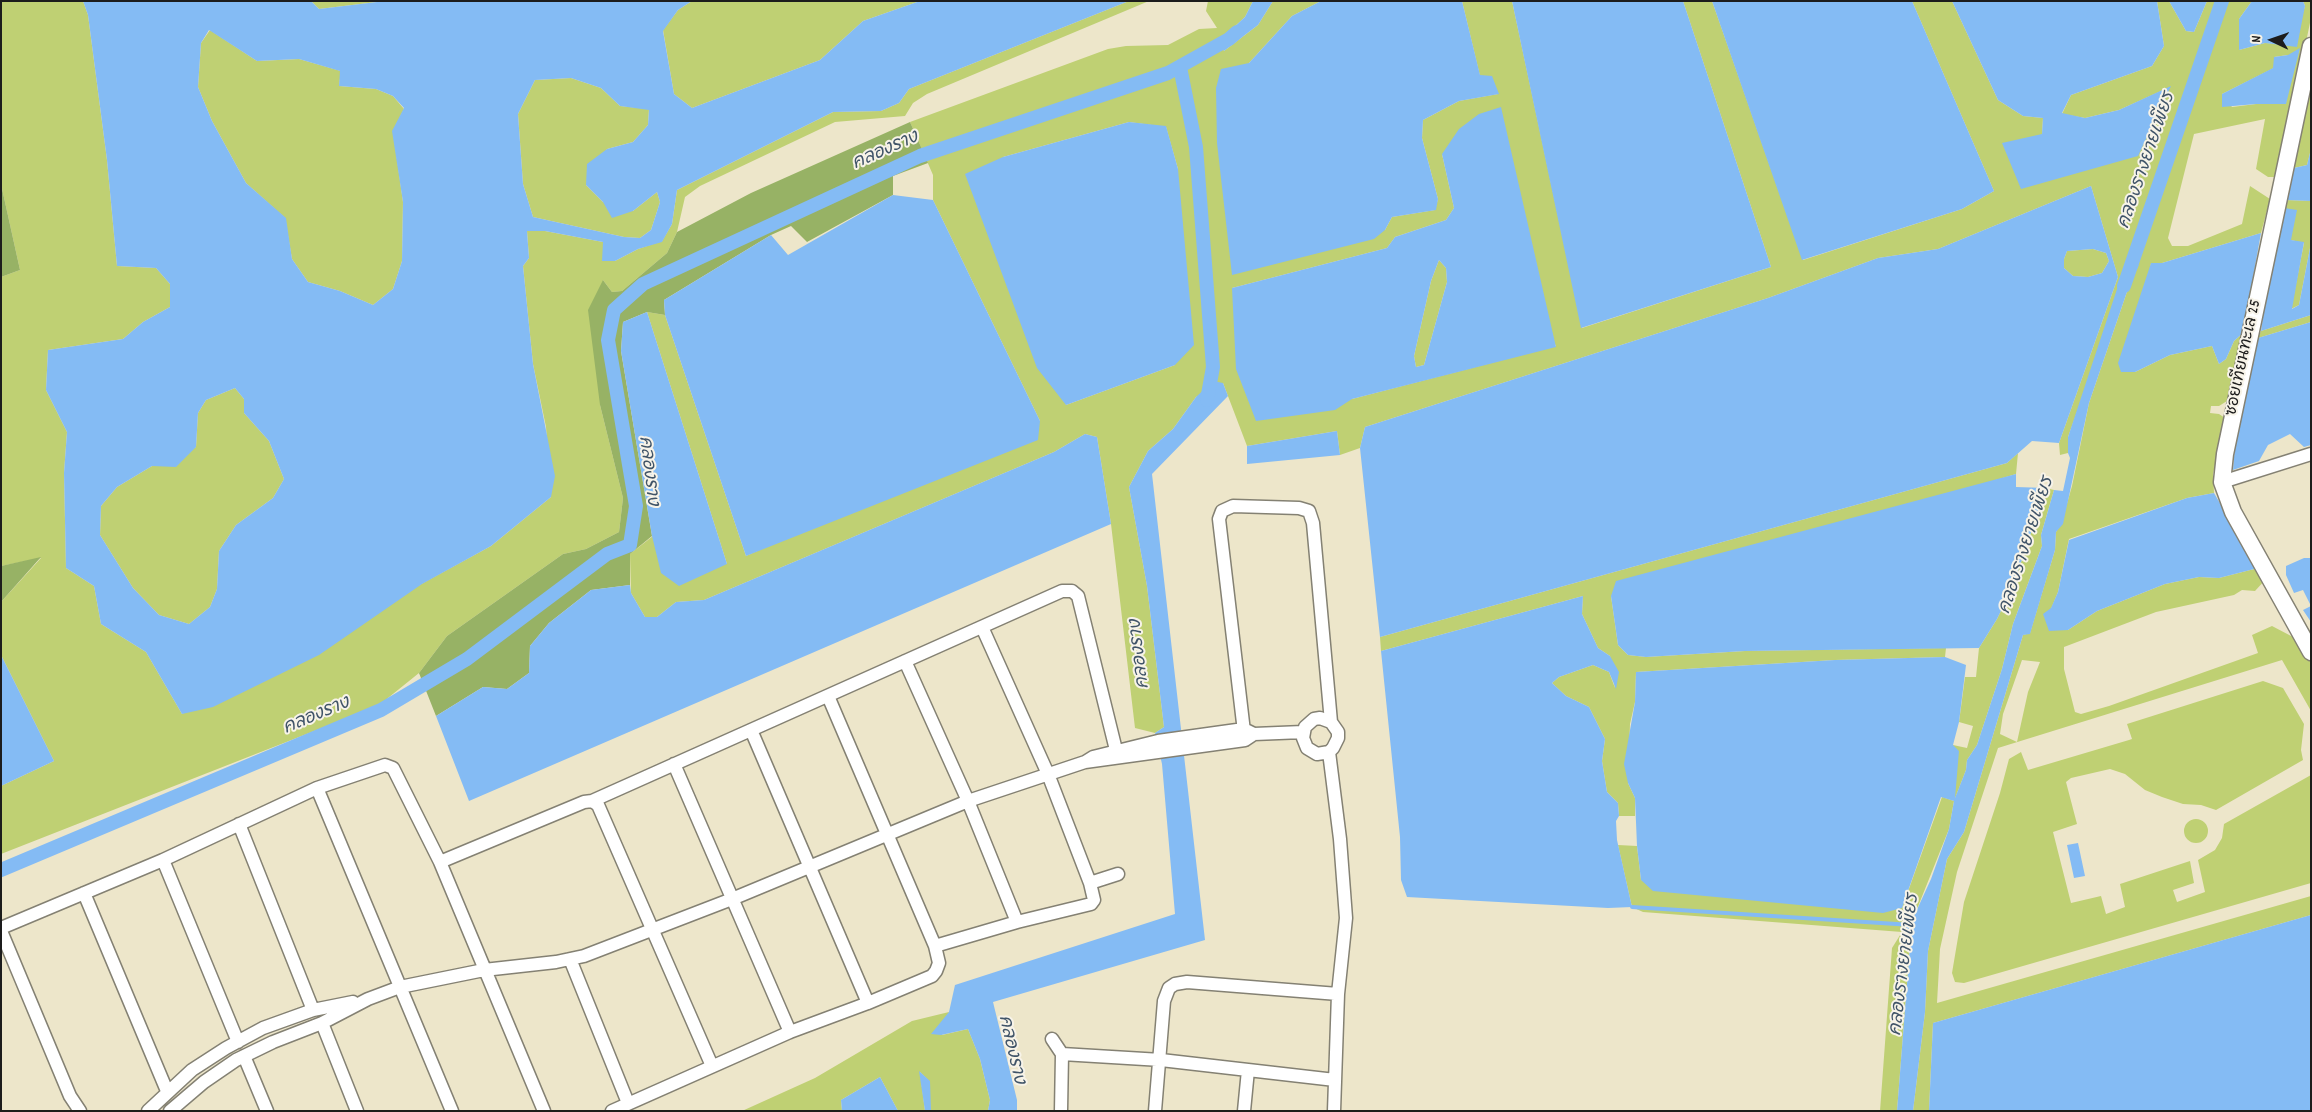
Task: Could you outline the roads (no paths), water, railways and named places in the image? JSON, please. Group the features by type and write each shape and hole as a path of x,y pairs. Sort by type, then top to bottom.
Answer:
{"street":[{"name":"ซอยเทียนทะเล 25","path":"2311,46 2225,454 2222,482 2233,512 2311,652"},
{"path":"2222,482 2311,454"},
{"path":"1248,735 1219,519 1222,511 1233,506 1299,508 1309,511 1313,523 1331,722 1338,732 1338,738 1333,748 1328,752 1317,754 1307,748 1303,738 1305,726 1314,719 1320,718 1331,722"},
{"path":"440,862 584,802 592,801 1062,591 1072,591 1078,596 1116,750"},
{"path":"935,946 1017,922 1091,904 1094,900 1090,883 1048,774 982,627"},
{"path":"905,661 968,801 1017,922"},
{"path":"612,1111 790,1032 868,1003 932,976 939,963 935,946 889,834 828,696"},
{"path":"751,730 868,1003"},
{"path":"170,1111 204,1082 244,1056 273,1042 322,1023 368,999 400,987 484,970 584,956 732,899 968,801 1086,762 1187,742 1248,735 1303,732"},
{"path":"1086,762 1093,757 1116,750 1158,747"},
{"path":"1328,752 1340,839 1346,918 1338,994 1334,1111"},
{"path":"80,1111 70,1096 1,929 163,860 317,788 384,764 393,768 440,862 544,1111"},
{"path":"674,764 790,1032"},
{"path":"317,788 452,1111"},
{"path":"592,801 598,805 712,1066"},
{"path":"239,824 313,1010"},
{"path":"163,860 238,1042"},
{"path":"1090,883 1118,874"},
{"path":"84,893 167,1091"},
{"path":"570,959 628,1103"},
{"path":"1155,1111 1161,1060 1164,1001 1169,988 1175,984 1187,982 1338,994"},
{"path":"148,1111 167,1091 192,1070 264,1028 313,1010 368,999"},
{"path":"322,1023 357,1111"},
{"path":"1052,1039 1062,1054 1061,1111"},
{"path":"1062,1054 1161,1060 1335,1080"},
{"path":"244,1056 267,1111"},
{"path":"1244,1111 1248,1070"}],"water":[{"path":"83,1 311,1 319,9 385,1 692,1 678,10 663,31 674,94 692,108 820,60 863,21 920,1 1129,1 909,89 899,103 881,111 833,112 677,190 672,224 662,242 638,249 615,261 602,261 603,242 545,231 527,231 529,258 523,266 533,364 555,476 551,497 491,546 422,584 319,655 213,707 182,714 146,652 101,624 94,586 66,568 64,473 67,432 46,390 48,350 123,339 143,322 170,307 170,284 156,268 117,266 107,160 88,15","holes":["209,30 257,61 299,59 340,71 339,86 376,89 393,96 404,108 392,131 403,202 402,261 393,289 373,305 340,291 308,282 292,259 286,218 246,183 212,121 198,87 201,43","571,78 601,88 620,106 649,110 648,125 633,142 607,149 587,164 586,185 603,202 612,218 633,211 657,192 660,202 651,230 640,238 624,237 533,217 523,184 518,114 535,80","235,388 244,399 244,413 269,441 284,479 273,498 236,525 219,551 217,589 210,607 189,624 159,615 133,588 100,535 101,506 117,487 152,466 176,467 196,447 198,413 206,400"]},
{"path":"1253,1 1273,1 1258,25 1224,51 1221,39 1245,17"},
{"path":"1321,1 1462,1 1480,75 1492,76 1499,94 1459,101 1423,120 1422,138 1438,199 1436,210 1392,217 1385,230 1374,239 1232,275 1217,143 1216,88 1221,69 1249,63 1292,16"},
{"path":"1512,1 1683,1 1771,267 1581,328"},
{"path":"1712,1 1912,1 1994,191 1962,209 1802,260"},
{"path":"1952,1 2157,1 2164,46 2152,66 2071,95 2062,113 2085,118 2119,110 2171,86 2138,156 2021,189 2002,143 2042,134 2043,118 2023,116 1998,100"},
{"path":"2169,1 2207,1 2194,32 2186,31"},
{"path":"2252,1 2303,1 2305,6 2297,47 2265,43 2239,50 2239,19"},
{"path":"2300,48 2286,104 2222,107 2222,94 2273,68 2274,57 2288,55"},
{"path":"1501,107 1556,347 1352,399 1335,410 1256,421 1236,369 1232,288 1387,248 1395,237 1446,220 1454,208 1442,154 1459,129 1479,114","holes":["1439,260 1446,268 1447,282 1424,365 1416,367 1414,356 1431,281"]},
{"path":"1129,122 1166,126 1178,169 1194,345 1175,365 1066,405 1037,368 965,174 1003,157"},
{"path":"2311,149 2311,201 2286,200 2294,168 2307,165"},
{"path":"2091,186 2118,277 2059,443 2032,441 2007,463 1380,637 1360,448 1365,427 1768,298 1878,258 1938,249","holes":["2093,249 2106,253 2109,261 2102,273 2088,277 2073,276 2064,268 2064,259 2067,251"]},
{"path":"893,195 933,200 1040,421 1038,440 746,556 665,315 664,300 771,235 788,255"},
{"path":"2284,208 2297,210 2291,240 2304,242 2292,309 2299,305 2311,243 2311,315 2261,331 2268,283"},
{"path":"2261,233 2243,333 2234,341 2226,359 2219,364 2212,346 2170,355 2135,372 2121,372 2118,363 2151,263 2162,263"},
{"path":"2139,265 2130,283 2089,403 2063,524 2056,532 2055,550 2030,634 2023,635 1964,832 1947,859 1928,951 1925,1012 1913,1111 1897,1111 1910,946 1903,932 1915,914 1931,879 1949,829 1954,801 1941,797 1902,908 1883,913 1653,891 1641,880 1637,846 1635,798 1628,783 1624,764 1635,702 1636,672 1835,660 1945,657 1966,665 1959,722 1953,745 1959,751 1955,798 1966,770 1967,760 1977,745 2002,669 2013,624 2042,546 2041,535 2054,490 2063,491 2070,458 2068,453 2068,437 2119,283 2123,283 2127,270"},
{"path":"647,312 727,564 679,586 661,573 652,536 621,351 623,322"},
{"path":"2311,322 2311,445 2304,447 2290,434 2268,445 2259,461 2233,470 2236,433 2258,338"},
{"path":"1213,381 1223,383 1228,396 1152,474 1205,940 993,1002 1017,1100 1017,1111 988,1111 990,1100 980,1059 968,1029 941,1035 931,1034 949,1012 955,985 1175,914 1162,764 1155,733 1164,727 1147,586 1129,487 1148,451 1173,429 1196,397"},
{"path":"1337,431 1340,455 1247,464 1247,446"},
{"path":"1085,434 1097,437 1111,524 469,801 436,716 483,687 507,689 529,673 530,646 549,623 591,590 630,585 631,593 645,617 657,617 676,602 704,600 1054,452"},
{"path":"2016,474 2016,487 2046,488 2013,586 1997,619 1979,648 1745,651 1646,657 1628,655 1618,645 1611,596 1616,581"},
{"path":"2214,493 2258,568 2219,578 2199,577 2165,584 2097,611 2068,630 2049,631 2043,614 2051,608 2058,592 2069,540 2187,498"},
{"path":"2304,558 2311,558 2311,606 2303,590 2294,593 2286,575 2286,566"},
{"path":"1583,596 1582,614 1598,648 1610,656 1619,672 1616,689 1609,672 1593,665 1559,677 1552,683 1566,696 1589,707 1605,739 1602,761 1607,792 1618,803 1619,816 1616,821 1617,840 1632,907 1608,908 1407,897 1401,880 1400,837 1381,651"},
{"path":"2311,606 2311,622 2303,610"},
{"path":"1,655 54,761 1,786"},
{"path":"2078,843 2085,876 2074,878 2067,845"},
{"path":"2311,915 2311,1111 1929,1111 1933,1023"},
{"path":"919,1071 930,1081 931,1111 925,1111"},
{"path":"880,1077 898,1111 842,1111 841,1100"}],"waterway":[{"name":"คลองรางยายเพียร","path":"2124,286 2222,1"},
{"name":"คลองราง","path":"1,870 381,710 467,659 607,554 630,545 636,506 608,340 614,310 643,284 920,156 1168,73 1229,39 1237,32"},
{"name":"คลองราง","path":"1180,67 1196,147 1213,367 1207,400"},
{"path":"1632,907 1912,925"}]}
